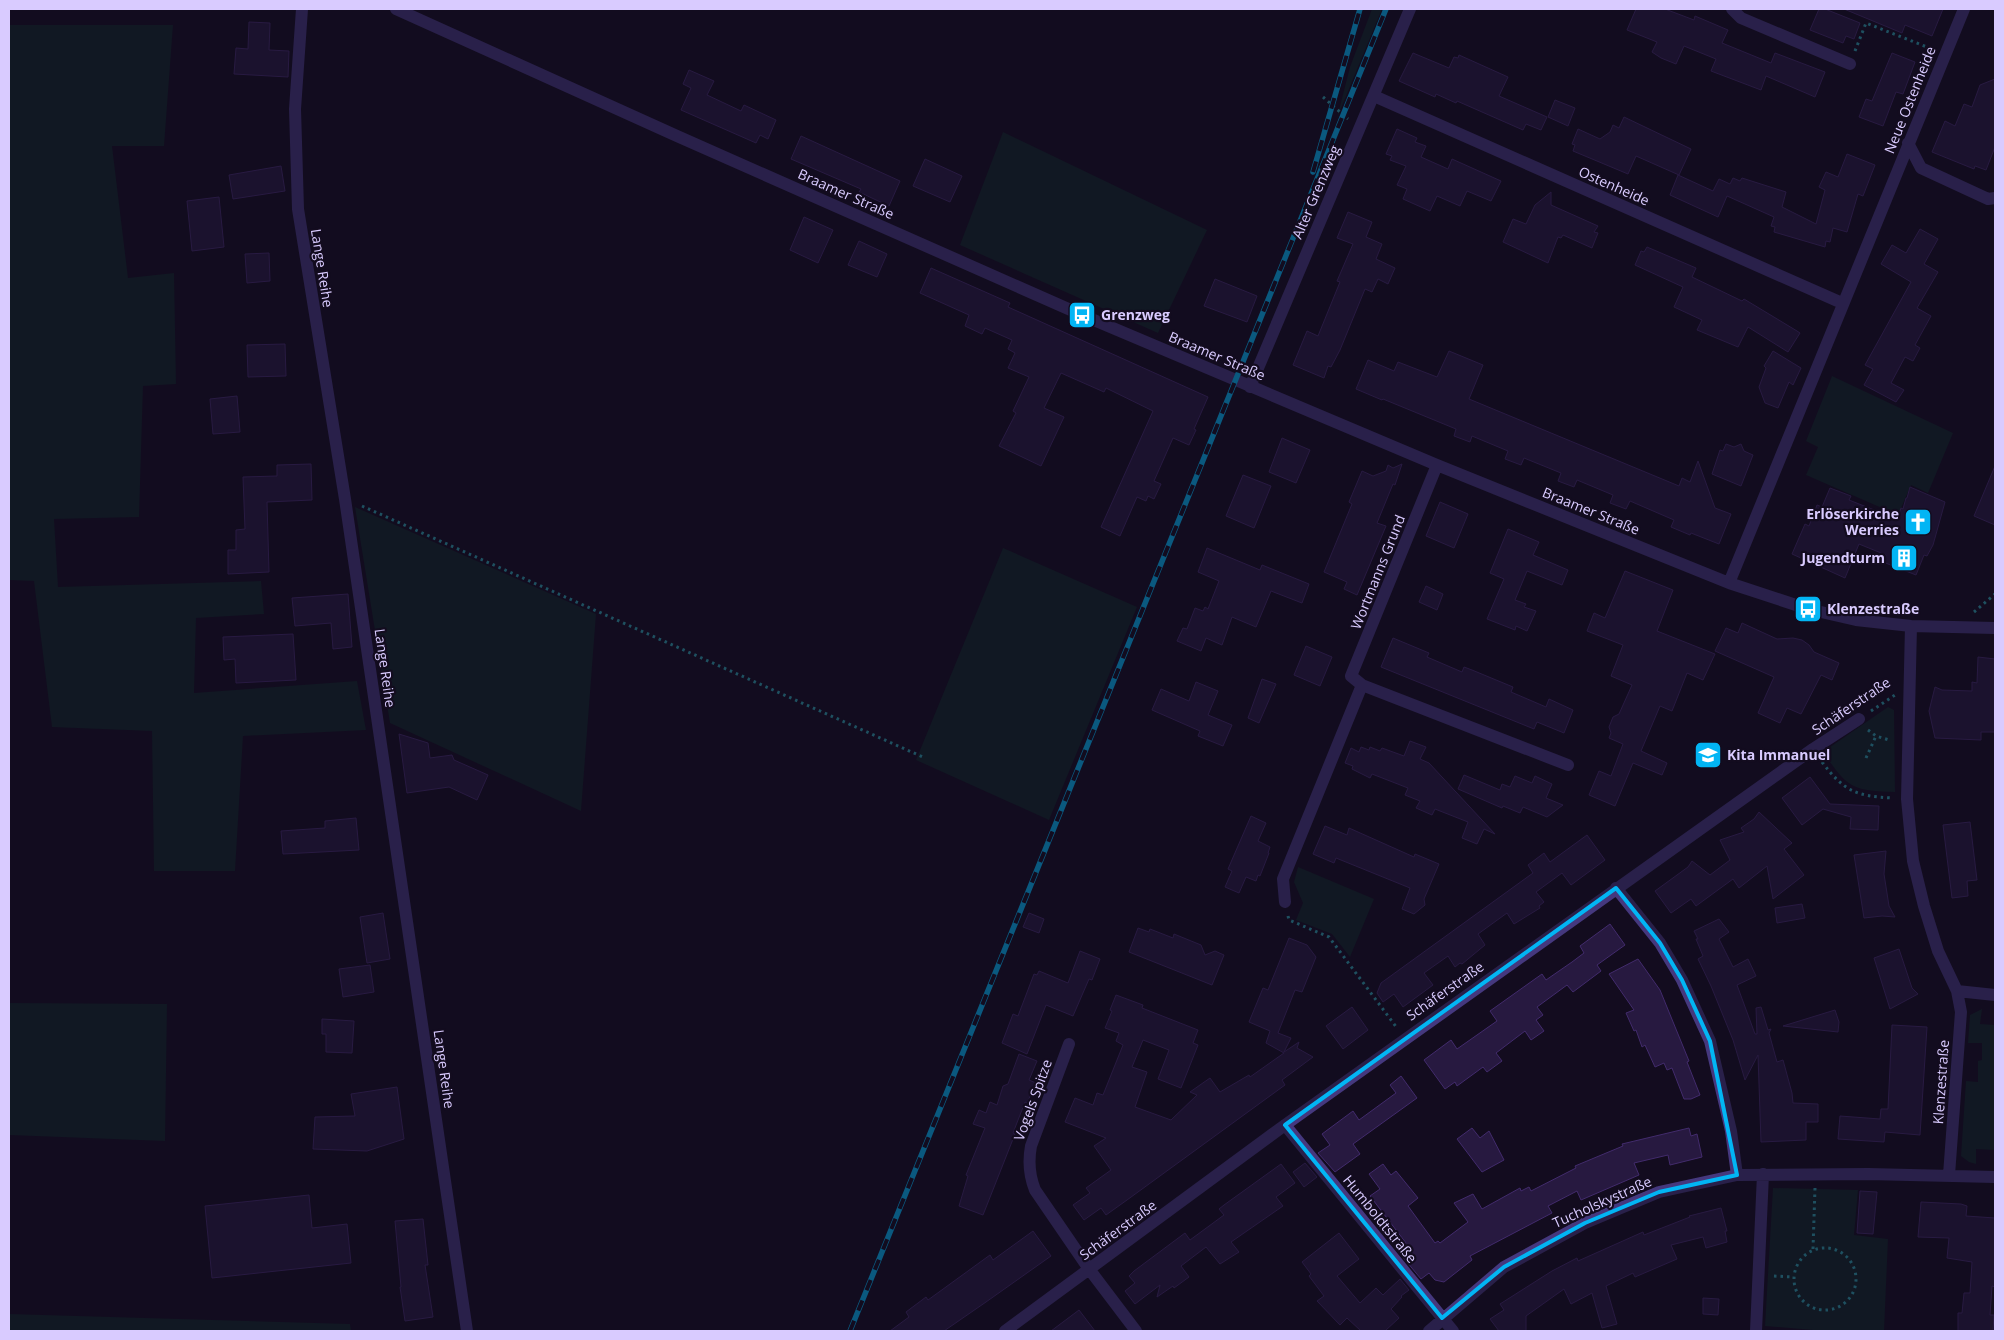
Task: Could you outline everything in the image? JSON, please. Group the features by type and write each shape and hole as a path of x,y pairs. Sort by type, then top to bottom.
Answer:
{"street":[{"name":"Lange Reihe","path":"302,9 295,109 298,209 345,499 467,1331"},
{"name":"Braamer Straße","path":"396,9 685,140 1082,315 1437,465 1729,583 1808,609 1856,620 1911,626 1995,628"},
{"name":"Alter Grenzweg","path":"1250,387 1410,9"},
{"path":"1732,9 1741,18 1850,64"},
{"name":"Neue Ostenheide","path":"1842,304 1964,9"},
{"name":"Ostenheide","path":"1374,96 1842,304"},
{"path":"1908,143 1921,168 1988,199 1995,198"},
{"path":"1729,583 1842,304"},
{"name":"Wortmanns Grund","path":"1362,685 1351,676 1437,465"},
{"name":"Klenzestraße","path":"1911,626 1907,799 1913,861 1938,951 1957,991 1961,1012 1949,1175"},
{"path":"1284,902 1283,879 1362,685 1568,765"},
{"name":"Schäferstraße","path":"1005,1331 1405,1039 1813,749 1859,719"},
{"path":"1616,888 1660,943 1682,980 1710,1041 1731,1131 1737,1176"},
{"path":"1957,991 1995,995"},
{"name":"Vogels Spitze","path":"1069,1044 1031,1146 1029,1160 1030,1177 1035,1190 1089,1269 1136,1331"},
{"name":"Humboldtstraße","path":"1285,1125 1453,1331"},
{"path":"1756,1331 1763,1174"},
{"name":"Tucholskystraße","path":"1429,1331 1504,1267 1585,1224 1659,1192 1737,1176 1763,1174 1995,1177"}],"path":[{"path":"1850,64 1866,23 1945,53"},
{"path":"1323,97 1360,129"},
{"path":"345,499 925,758"},
{"path":"1969,627 1975,611 1995,594"},
{"name":"Schäferstraße","path":"1859,719 1910,685"},
{"path":"1859,719 1876,736 1889,740"},
{"path":"1866,758 1876,736"},
{"path":"1813,749 1835,780 1846,788 1860,794 1907,799"},
{"path":"1284,902 1289,920 1329,937 1405,1039"},
{"path":"1812,1250 1815,1174"},
{"path":"1826,1247 1838,1250 1849,1258 1855,1270 1856,1283 1852,1296 1844,1304 1833,1310 1821,1310 1810,1307 1800,1299 1795,1289 1793,1277 1796,1266 1803,1256 1812,1250 1826,1247"}],"highlighted area":[{"path":"1616,888 1660,943 1682,980 1710,1041 1737,1175 1659,1192 1585,1223 1504,1267 1442,1318 1285,1125"}],"green space":[{"path":"1372,9 1382,9 1337,118 1350,67"},
{"path":"9,25 173,25 164,146 112,146 128,278 174,273 176,384 143,386 139,517 54,519 58,587 261,581 264,614 196,618 194,693 357,681 366,730 243,736 235,871 154,871 152,731 52,727 34,581 9,580"},
{"path":"1003,132 1207,230 1158,333 960,245"},
{"path":"1832,376 1953,433 1928,493 1911,485 1898,515 1806,475 1818,447 1806,441"},
{"path":"355,507 596,614 581,811 390,723"},
{"path":"1003,548 1137,607 1049,820 916,760"},
{"path":"1888,707 1894,710 1895,792 1869,790 1851,785 1838,773 1823,752"},
{"path":"1298,867 1374,899 1350,957 1332,934 1296,920 1303,903 1294,882"},
{"path":"9,1003 167,1004 165,1141 9,1135"},
{"path":"1982,1009 1980,1024 1995,1025 1995,1150 1976,1149 1976,1164 1969,1162 1961,1156 1966,1081 1978,1082 1978,1061 1982,1060 1982,1043 1968,1043 1970,1015"},
{"path":"1773,1188 1858,1190 1854,1235 1888,1239 1884,1331 1825,1331 1765,1326"},
{"path":"9,1314 350,1324 351,1331 9,1331"}],"building":[{"path":"1636,9 1665,9 1694,20 1695,16 1728,30 1722,43 1771,63 1775,53 1825,72 1815,97 1766,76 1761,90 1711,71 1716,59 1684,46 1676,64 1661,58 1652,52 1657,42 1627,30"},
{"path":"1819,9 1825,9 1860,23 1854,39 1846,36 1843,43 1810,30"},
{"path":"1844,9 1943,9 1932,36 1905,25 1902,33"},
{"path":"249,22 270,23 269,50 289,51 288,77 234,74 236,48 248,49"},
{"path":"1413,53 1449,68 1454,57 1458,58 1459,55 1508,77 1499,96 1547,117 1541,130 1526,124 1523,130 1457,101 1456,103 1436,94 1435,97 1399,81"},
{"path":"1892,53 1915,62 1903,94 1896,92 1883,126 1859,117 1866,99 1872,101"},
{"path":"689,70 714,81 707,95 741,111 744,105 776,120 768,139 760,135 756,143 681,110 691,88 683,84"},
{"path":"1995,79 1995,147 1986,170 1975,166 1974,169 1932,152 1945,121 1955,126 1964,104 1972,107 1980,85"},
{"path":"1555,100 1575,108 1568,126 1548,117"},
{"path":"1624,117 1691,149 1679,175 1636,156 1628,174 1573,151 1575,145 1572,144 1578,129 1600,139 1610,132 1613,125 1619,128"},
{"path":"1397,129 1417,138 1415,142 1426,146 1421,157 1448,169 1452,159 1501,181 1491,201 1467,191 1460,206 1437,196 1430,211 1403,199 1407,189 1397,185 1406,166 1390,160 1392,156 1386,154"},
{"path":"801,136 900,181 889,206 859,192 861,189 791,159"},
{"path":"1847,154 1875,165 1863,196 1858,194 1847,232 1833,228 1830,242 1826,241 1825,247 1774,232 1775,227 1771,226 1774,217 1727,196 1718,217 1670,195 1678,175 1713,191 1719,179 1730,184 1733,178 1740,181 1742,178 1786,192 1782,207 1816,224 1825,190 1819,187 1826,172 1838,177"},
{"path":"925,159 962,176 950,202 913,186"},
{"path":"281,166 285,191 233,199 229,175"},
{"path":"1551,192 1551,205 1598,226 1594,232 1598,233 1592,248 1563,235 1561,238 1558,237 1548,263 1503,242 1513,219 1526,224 1535,205"},
{"path":"219,197 224,247 192,251 187,201"},
{"path":"1348,212 1372,222 1366,237 1382,244 1376,259 1395,268 1388,284 1378,279 1372,292 1365,289 1340,350 1331,367 1328,366 1324,378 1293,365 1307,331 1318,336 1340,282 1337,281 1353,244 1337,238"},
{"path":"804,217 833,230 818,263 790,250"},
{"path":"1920,229 1938,239 1924,264 1938,272 1917,308 1931,316 1915,345 1920,348 1913,361 1905,357 1891,383 1904,390 1896,402 1864,385 1873,369 1865,365 1911,282 1881,264 1892,245 1906,253"},
{"path":"859,241 887,254 877,277 848,265"},
{"path":"1647,247 1696,268 1692,277 1742,301 1744,299 1800,333 1788,352 1748,327 1738,347 1697,330 1702,320 1674,307 1683,287 1635,265 1641,251 1644,252"},
{"path":"269,253 270,281 247,283 245,254"},
{"path":"931,268 1010,303 1008,307 1208,397 1189,445 1173,438 1154,481 1161,484 1154,499 1148,496 1146,501 1137,497 1120,536 1101,527 1153,411 1106,388 1104,392 1061,373 1044,408 1064,417 1041,466 999,446 1016,413 1013,411 1029,377 1008,368 1015,353 1008,349 1012,340 985,328 982,334 965,326 969,315 920,293"},
{"path":"1215,279 1257,296 1247,322 1204,306"},
{"path":"285,344 286,376 248,377 247,345"},
{"path":"1449,351 1483,365 1469,399 1679,486 1682,478 1690,482 1698,461 1715,508 1731,514 1719,544 1671,527 1674,520 1630,501 1626,509 1610,503 1613,495 1577,480 1574,487 1558,481 1561,473 1524,458 1521,465 1505,459 1508,451 1472,436 1470,442 1454,436 1456,429 1356,389 1368,360 1394,371 1398,362 1437,377"},
{"path":"1773,351 1801,368 1793,385 1789,382 1778,408 1765,403 1759,387 1766,368 1764,366"},
{"path":"237,396 240,432 213,434 210,399"},
{"path":"1282,438 1310,450 1296,483 1269,472"},
{"path":"1726,444 1734,447 1741,444 1744,451 1753,455 1741,486 1712,474 1720,450 1723,451"},
{"path":"311,464 312,500 267,502 269,572 228,574 228,550 236,550 236,530 245,529 243,477 277,476 277,465"},
{"path":"1402,464 1395,485 1393,484 1377,523 1386,526 1357,595 1344,589 1347,582 1324,572 1352,504 1349,502 1362,471 1373,476 1386,471 1388,465 1393,468"},
{"path":"1995,466 1995,525 1974,516"},
{"path":"1243,475 1271,486 1254,528 1226,516"},
{"path":"1910,487 1945,502 1933,545 1927,556 1924,555 1916,575 1883,562 1886,555 1859,544 1845,578 1792,554 1805,524 1809,526 1817,505 1822,507 1830,488 1851,496 1849,500 1897,519 1901,508 1903,509"},
{"path":"1440,502 1468,514 1454,548 1426,536"},
{"path":"1508,529 1539,542 1533,555 1568,570 1562,585 1527,571 1515,600 1526,604 1524,607 1536,611 1527,631 1516,626 1515,630 1487,619 1504,579 1490,573"},
{"path":"1207,548 1260,570 1262,565 1309,584 1302,603 1271,591 1256,627 1232,617 1222,645 1206,638 1201,651 1177,641 1183,628 1187,629 1195,608 1203,611 1205,607 1208,609 1219,581 1198,572"},
{"path":"1625,571 1673,590 1657,631 1715,654 1703,680 1687,673 1672,711 1660,706 1641,751 1667,763 1662,775 1633,763 1615,806 1589,795 1599,771 1611,776 1623,744 1609,738 1611,733 1609,727 1613,717 1619,714 1632,685 1611,676 1623,645 1587,631 1594,613 1605,618"},
{"path":"1426,586 1443,594 1437,610 1419,602"},
{"path":"348,594 352,647 333,649 331,623 295,626 292,598"},
{"path":"1742,623 1777,639 1793,638 1802,640 1814,652 1839,663 1832,680 1821,675 1801,714 1787,708 1780,723 1758,713 1774,677 1715,651 1726,628 1738,633"},
{"path":"293,634 296,680 236,683 235,659 224,660 223,637"},
{"path":"1393,638 1429,653 1427,657 1462,672 1464,667 1513,687 1511,692 1546,707 1549,699 1573,710 1564,733 1537,722 1534,729 1381,667"},
{"path":"1306,646 1332,657 1320,686 1294,675"},
{"path":"1978,657 1995,659 1995,732 1981,732 1981,740 1935,738 1929,711 1935,687 1942,690 1972,691 1972,682 1977,683"},
{"path":"1262,679 1276,684 1259,723 1248,718"},
{"path":"1196,682 1218,691 1208,715 1232,725 1223,746 1198,736 1200,731 1152,710 1161,689 1189,701"},
{"path":"399,734 428,743 430,758 452,755 454,760 488,775 477,800 449,787 407,793"},
{"path":"1410,741 1426,747 1420,759 1429,763 1495,834 1484,829 1477,844 1462,838 1468,822 1435,809 1432,815 1416,808 1420,801 1405,795 1408,788 1372,774 1370,778 1352,769 1353,766 1345,763 1351,748 1359,752 1361,747 1369,750 1370,747 1380,751 1382,748 1404,756"},
{"path":"1464,775 1500,790 1502,784 1510,787 1515,776 1532,783 1535,776 1552,784 1546,798 1563,805 1547,817 1523,807 1520,813 1503,806 1502,808 1458,789"},
{"path":"1810,777 1830,804 1879,806 1878,830 1850,829 1851,817 1823,809 1802,825 1782,798"},
{"path":"1759,812 1792,843 1784,849 1804,875 1773,899 1767,866 1739,888 1733,879 1696,906 1691,899 1671,913 1655,891 1688,867 1692,861 1710,875 1730,860 1720,840 1744,832 1741,828 1754,819"},
{"path":"1251,816 1266,823 1258,841 1270,847 1260,876 1258,875 1256,881 1246,877 1239,893 1225,887 1232,871 1228,869"},
{"path":"356,818 359,850 283,854 281,831 325,828 325,821"},
{"path":"1970,822 1977,880 1967,881 1968,896 1952,898 1943,825"},
{"path":"1325,826 1347,835 1349,828 1414,857 1415,854 1439,864 1424,899 1425,905 1414,914 1402,909 1410,888 1336,858 1334,863 1313,854"},
{"path":"1587,835 1605,860 1571,885 1562,873 1536,892 1544,902 1539,906 1540,908 1514,924 1507,913 1478,934 1485,945 1462,964 1460,963 1455,967 1448,956 1424,973 1433,985 1403,1007 1394,994 1383,1002 1377,993 1381,983 1533,873 1528,865 1544,853 1550,862"},
{"path":"1886,851 1884,874 1889,906 1895,917 1864,918 1854,855"},
{"path":"1802,904 1805,918 1777,923 1775,908"},
{"path":"383,913 390,959 367,963 360,917"},
{"path":"1029,913 1044,919 1039,933 1023,927"},
{"path":"1719,919 1729,932 1719,939 1733,967 1748,959 1756,976 1737,985 1755,1034 1757,1034 1756,1008 1761,1007 1768,1030 1771,1029 1769,1033 1777,1062 1783,1060 1793,1103 1818,1104 1818,1122 1806,1122 1806,1140 1761,1142 1758,1055 1745,1080 1733,1040 1698,959 1703,956 1694,931"},
{"path":"1610,924 1625,945 1597,965 1601,971 1573,992 1567,985 1537,1007 1543,1015 1536,1020 1544,1031 1531,1040 1525,1031 1496,1053 1502,1061 1487,1072 1483,1067 1457,1086 1455,1082 1445,1089 1424,1060 1451,1040 1457,1049 1497,1021 1490,1011 1542,974 1546,980 1572,962 1584,953 1580,946"},
{"path":"1138,928 1149,932 1150,929 1173,938 1174,934 1201,945 1205,955 1215,951 1224,955 1212,985 1129,952"},
{"path":"1289,938 1307,945 1316,957 1302,992 1295,990 1278,1033 1291,1038 1284,1052 1299,1042 1297,1048 1313,1057 1282,1080 1285,1085 1106,1215 1101,1208 1084,1220 1073,1205 1090,1193 1086,1188 1111,1170 1094,1146 1106,1138 1065,1122 1075,1098 1093,1105 1097,1093 1103,1095 1123,1045 1116,1041 1119,1033 1105,1028 1116,995 1143,1005 1142,1008 1198,1030 1193,1043 1198,1045 1181,1088 1158,1079 1169,1050 1143,1040 1132,1067 1147,1072 1135,1107 1171,1120 1197,1095 1190,1092 1210,1078 1220,1092 1249,1075 1250,1077 1284,1053 1266,1043 1270,1031 1249,1022 1263,988 1268,990"},
{"path":"1899,949 1912,988 1918,994 1890,1009 1874,958"},
{"path":"1080,951 1100,959 1092,980 1089,979 1073,1016 1046,1005 1027,1054 1002,1043 1013,1014 1018,1016 1034,974 1037,975 1039,971 1068,983"},
{"path":"1638,959 1660,990 1689,1061 1687,1062 1700,1095 1691,1099 1684,1099 1672,1068 1667,1070 1664,1063 1655,1067 1645,1045 1642,1047 1636,1030 1634,1031 1626,1013 1634,1010 1609,974"},
{"path":"370,965 374,992 343,997 339,969"},
{"path":"1352,1007 1368,1030 1343,1049 1326,1026"},
{"path":"1835,1010 1839,1022 1838,1032 1783,1026"},
{"path":"322,1019 354,1021 352,1053 326,1052 326,1034 322,1034"},
{"path":"1892,1025 1927,1027 1920,1135 1885,1132 1884,1142 1838,1139 1840,1116 1880,1119 1881,1109 1888,1109"},
{"path":"1019,1054 1037,1061 1029,1080 1036,1083 1027,1103 1025,1102 1013,1133 1015,1134 983,1215 959,1206 968,1176 966,1175 985,1128 973,1124 979,1110 986,1113 990,1102 997,1105 1003,1086 1008,1084"},
{"path":"1401,1076 1417,1098 1353,1144 1360,1154 1335,1172 1318,1153 1330,1145 1322,1134 1353,1111 1359,1120 1396,1093 1390,1085"},
{"path":"397,1087 404,1139 367,1151 313,1149 315,1117 355,1116 351,1094"},
{"path":"1472,1128 1480,1138 1489,1131 1504,1160 1482,1172 1457,1139"},
{"path":"1689,1128 1691,1136 1697,1134 1702,1157 1670,1165 1668,1155 1634,1163 1639,1175 1581,1200 1577,1191 1548,1206 1552,1213 1470,1256 1472,1260 1444,1282 1435,1280 1429,1273 1421,1279 1397,1250 1406,1243 1370,1196 1380,1189 1369,1174 1383,1164 1391,1175 1396,1171 1418,1198 1408,1206 1435,1243 1438,1241 1440,1243 1468,1222 1454,1203 1473,1194 1482,1209 1520,1188 1521,1191 1529,1187 1531,1191 1576,1168 1575,1166 1623,1146 1622,1144"},
{"path":"1305,1163 1317,1177 1304,1187 1293,1172"},
{"path":"1281,1164 1295,1183 1276,1197 1283,1206 1231,1242 1239,1252 1220,1264 1206,1247 1181,1266 1189,1277 1157,1297 1160,1285 1135,1304 1125,1291 1135,1283 1129,1276 1134,1271 1185,1233 1190,1240 1224,1215 1219,1209"},
{"path":"1860,1191 1877,1192 1873,1234 1857,1233"},
{"path":"309,1195 312,1228 347,1224 351,1263 212,1278 205,1206"},
{"path":"1921,1202 1961,1204 1967,1206 1966,1216 1995,1218 1995,1287 1992,1286 1990,1315 1994,1315 1993,1331 1958,1331 1958,1313 1962,1313 1964,1293 1970,1293 1972,1262 1947,1258 1949,1238 1918,1237"},
{"path":"1721,1208 1727,1231 1725,1231 1727,1242 1706,1248 1703,1237 1671,1245 1677,1259 1635,1277 1633,1273 1606,1286 1617,1324 1602,1328 1592,1293 1571,1304 1564,1289 1526,1316 1526,1331 1499,1331 1490,1319 1504,1310 1500,1304 1552,1271 1577,1258 1578,1261 1643,1232 1644,1235 1689,1216"},
{"path":"423,1219 428,1265 425,1265 433,1317 405,1321 400,1287 395,1221"},
{"path":"1033,1231 1051,1256 986,1302 944,1331 890,1331 909,1317 906,1312 926,1297 928,1300 990,1255 993,1260"},
{"path":"1339,1233 1359,1259 1337,1276 1360,1303 1376,1288 1383,1295 1400,1279 1409,1290 1401,1296 1391,1309 1399,1318 1385,1331 1361,1331 1347,1318 1340,1325 1317,1301 1324,1296 1309,1276 1311,1274 1302,1262"},
{"path":"1703,1298 1719,1299 1718,1315 1703,1314"},
{"path":"1079,1310 1095,1331 1051,1331"}],"railway":[{"path":"1313,172 1360,9"},
{"path":"850,1331 1386,9"}],"place":[{"name":"Grenzweg","path":"1082,315"},
{"name":"Erlöserkirche Werries","path":"1918,522"},
{"name":"Jugendturm","path":"1904,558"},
{"name":"Klenzestraße","path":"1808,609"},
{"name":"Kita Immanuel","path":"1708,755"}]}
